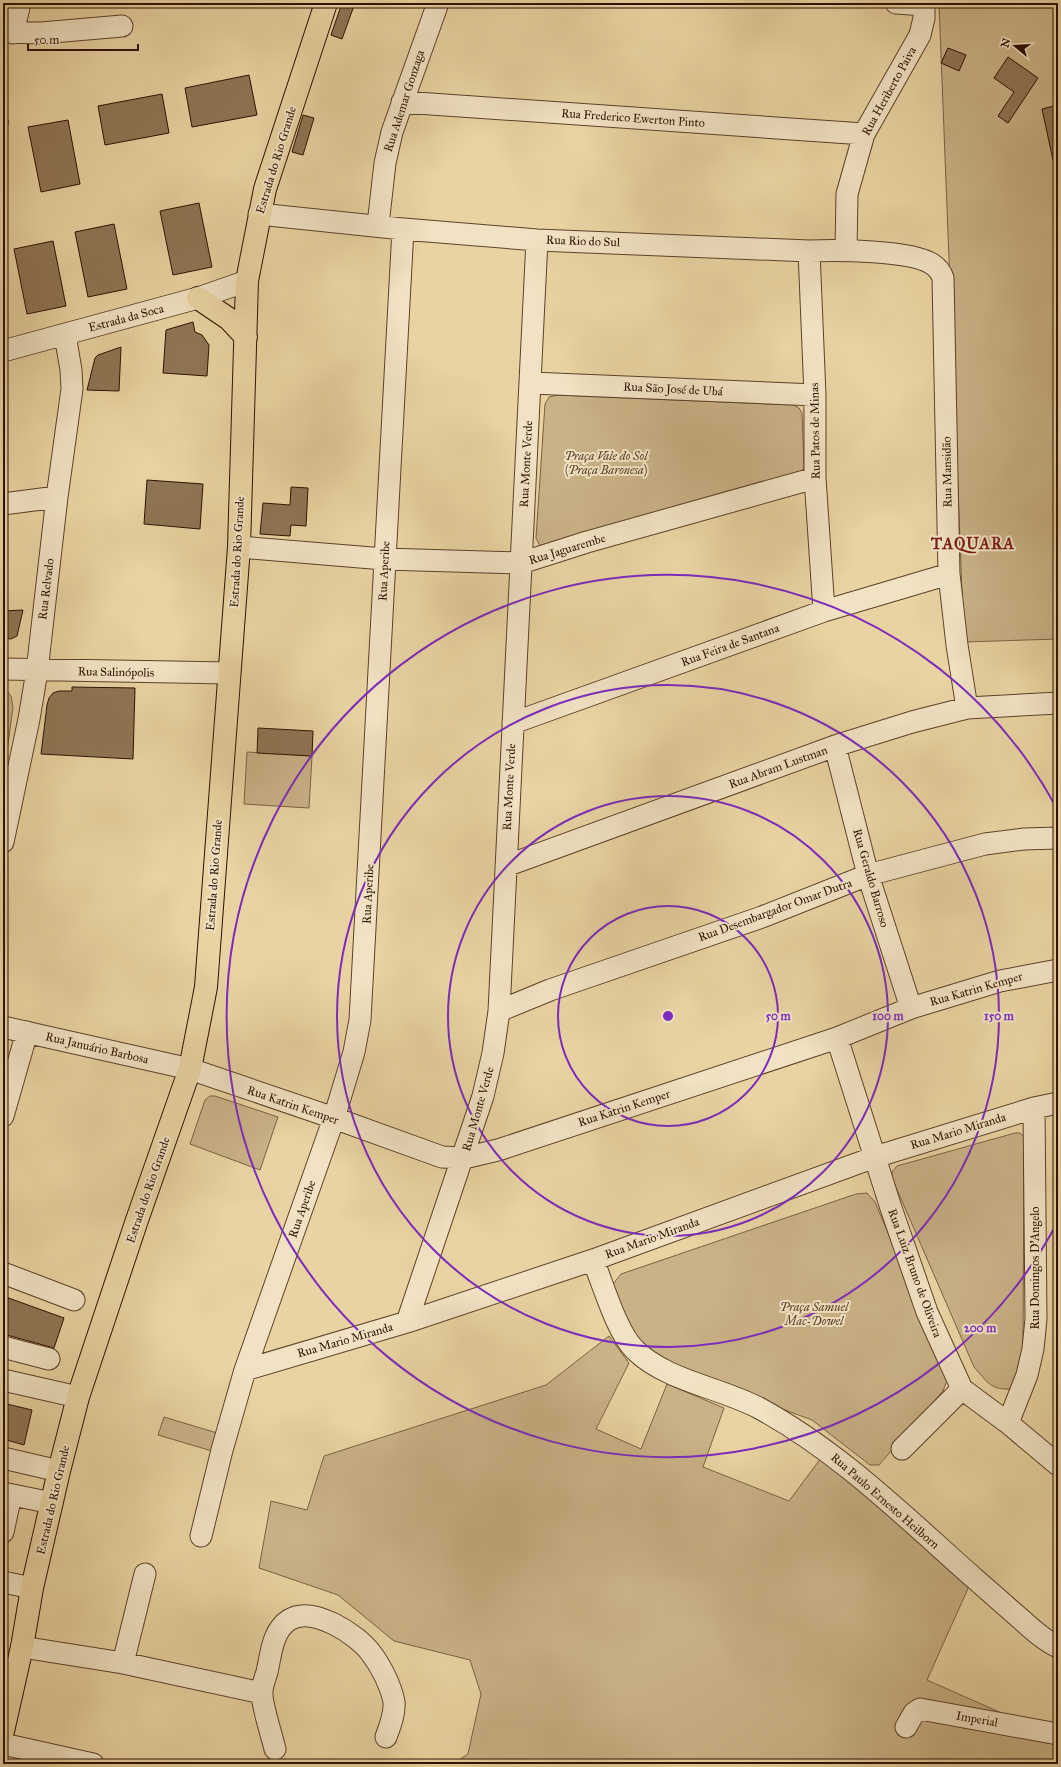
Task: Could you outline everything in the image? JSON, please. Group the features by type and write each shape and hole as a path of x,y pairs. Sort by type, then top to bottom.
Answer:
{"main road":[{"name":"Estrada do Rio Grande","path":"3,1731 22,1647 32,1588 59,1471 78,1398 137,1220 190,1069 206,987 239,547 247,280 259,214 266,188 326,3"},
{"path":"198,298 229,319 246,337"}],"street":[{"path":"20,3 8,32 41,33 122,26"},
{"name":"Rua Ademar Gonzaga","path":"378,226 385,163 402,102 438,3"},
{"path":"896,3 924,4"},
{"name":"Rua Heriberto Paiva","path":"846,250 847,194 864,134 920,35 924,18 924,4"},
{"name":"Rua Frederico Ewerton Pinto","path":"402,102 864,134"},
{"name":"Rua Rio do Sul","path":"259,214 403,229 537,240 809,251 846,250 908,256"},
{"name":"Rua Aperibe","path":"201,1536 222,1450 245,1370 334,1118 354,1052 360,1020 403,229"},
{"name":"Rua Monte Verde","path":"407,1322 484,1096 493,1053 499,1011 537,240"},
{"name":"Rua Patos de Minas","path":"809,251 815,395 815,478 824,611"},
{"name":"Rua Mansidão","path":"908,256 932,263 941,272 943,278 949,574 957,645 967,708"},
{"name":"Estrada da Soca","path":"3,351 198,298 247,280"},
{"name":"Rua Relvado","path":"3,842 29,718 37,671 57,497 72,389 71,370 65,335"},
{"name":"Rua São José de Ubá","path":"531,383 815,395"},
{"name":"Rua Jaguarembe","path":"239,547 384,559 521,564 587,542 815,478"},
{"path":"3,504 57,497"},
{"name":"Rua Feira de Santana","path":"513,723 824,611 949,574"},
{"name":"Rua Salinópolis","path":"3,669 37,671 229,673"},
{"name":"Rua Abram Lustman","path":"506,866 835,746 912,722 967,708 1058,704"},
{"name":"Rua Geraldo Barroso","path":"835,746 868,875 911,1008"},
{"name":"Rua Desembargador Omar Dutra","path":"499,1011 550,990 762,917 868,875 985,844 1024,839 1058,838"},
{"name":"Rua Katrin Kemper","path":"190,1069 334,1118 442,1157 464,1158 498,1150 837,1038 911,1008 1000,981 1058,970"},
{"name":"Rua Januário Barbosa","path":"3,1026 190,1069"},
{"path":"3,1116 27,1032"},
{"name":"Rua Luiz Bruno de Oliveira","path":"837,1038 891,1208 927,1312 962,1389 1008,1423 1058,1465"},
{"name":"Rua Mario Miranda","path":"245,1370 407,1322 593,1260 875,1157 1034,1108 1058,1103"},
{"name":"Rua Domingos D'Angelo","path":"1008,1423 1027,1375 1036,1327 1037,1276 1034,1108"},
{"name":"Rua Paulo Ernesto Heilborn","path":"593,1260 620,1329 634,1349 646,1359 667,1370 757,1407 796,1430 854,1472 1016,1615 1048,1642 1058,1647"},
{"path":"3,1273 74,1300"},
{"path":"3,1346 49,1359"},
{"path":"3,1380 78,1398"},
{"path":"902,1449 962,1389"},
{"path":"3,1458 59,1471"},
{"path":"3,1532 7,1494 52,1503"},
{"path":"123,1663 145,1574"},
{"path":"3,1582 32,1588"},
{"path":"275,1748 262,1693 273,1643 279,1630 289,1620 297,1617 315,1616 336,1625 350,1635 374,1657 388,1685 394,1703 392,1718 386,1737"},
{"path":"22,1647 123,1663 262,1693"},
{"name":"Imperial","path":"906,1727 914,1712 920,1709 1058,1734"},
{"path":"3,1744 93,1764"}],"green space":[{"path":"939,3 1058,3 1058,639 964,642"},
{"path":"3,120 9,121 3,145"},
{"name":"Praça Vale do Sol (Praça Baronesa)","path":"557,395 793,405 799,408 802,413 804,468 801,475 540,546 536,538 545,404 549,397"},
{"path":"3,686 11,696 13,707 3,781"},
{"path":"247,752 312,756 309,808 244,804"},
{"path":"210,1096 215,1096 278,1117 260,1170 190,1144 205,1100"},
{"path":"1015,1133 1020,1133 1024,1137 1023,1352 1017,1381 1009,1389 1003,1389 993,1386 985,1380 974,1367 892,1178 892,1172 897,1166"},
{"name":"Praça Samuel Mac-Dowel","path":"867,1193 875,1202 946,1370 947,1380 943,1391 879,1465 870,1465 812,1420 656,1362 639,1348 612,1295 613,1284 621,1274 856,1194"},
{"path":"609,1336 629,1363 596,1429 641,1449 667,1384 724,1408 703,1467 789,1501 821,1458 970,1584 927,1680 1006,1715 1058,1725 1058,1764 453,1764 468,1754 481,1694 470,1660 394,1641 338,1595 259,1568 271,1501 307,1510 324,1456 546,1385"},
{"path":"164,1417 217,1433 212,1451 158,1435"}],"building":[{"path":"342,3 355,3 342,39 331,35"},
{"path":"948,48 966,55 959,71 941,63"},
{"path":"1008,57 1038,78 1008,123 998,116 1014,92 994,78"},
{"path":"249,75 257,115 192,127 185,88"},
{"path":"162,94 169,133 105,145 98,106"},
{"path":"1058,105 1058,159 1053,160 1042,109"},
{"path":"303,115 314,118 303,155 292,152"},
{"path":"68,120 80,184 41,192 28,127"},
{"path":"199,203 212,267 173,275 160,211"},
{"path":"114,224 127,289 88,297 75,232"},
{"path":"53,241 66,306 27,314 14,249"},
{"path":"193,322 195,332 202,335 209,345 207,376 163,373 166,330"},
{"path":"121,347 119,391 87,390 95,358 98,355"},
{"path":"147,480 203,484 200,529 144,524"},
{"path":"291,487 308,488 306,526 291,525 290,536 260,534 263,503 290,505"},
{"path":"23,610 17,636 11,639 3,638 3,611"},
{"path":"72,687 135,688 133,759 41,754 49,698 53,693 59,691 72,691"},
{"path":"258,728 313,731 312,756 257,753"},
{"path":"3,1296 64,1318 54,1348 3,1334"},
{"path":"3,1403 32,1410 24,1445 3,1439"}],"district":[{"name":"TAQUARA","path":"973,543"}]}
